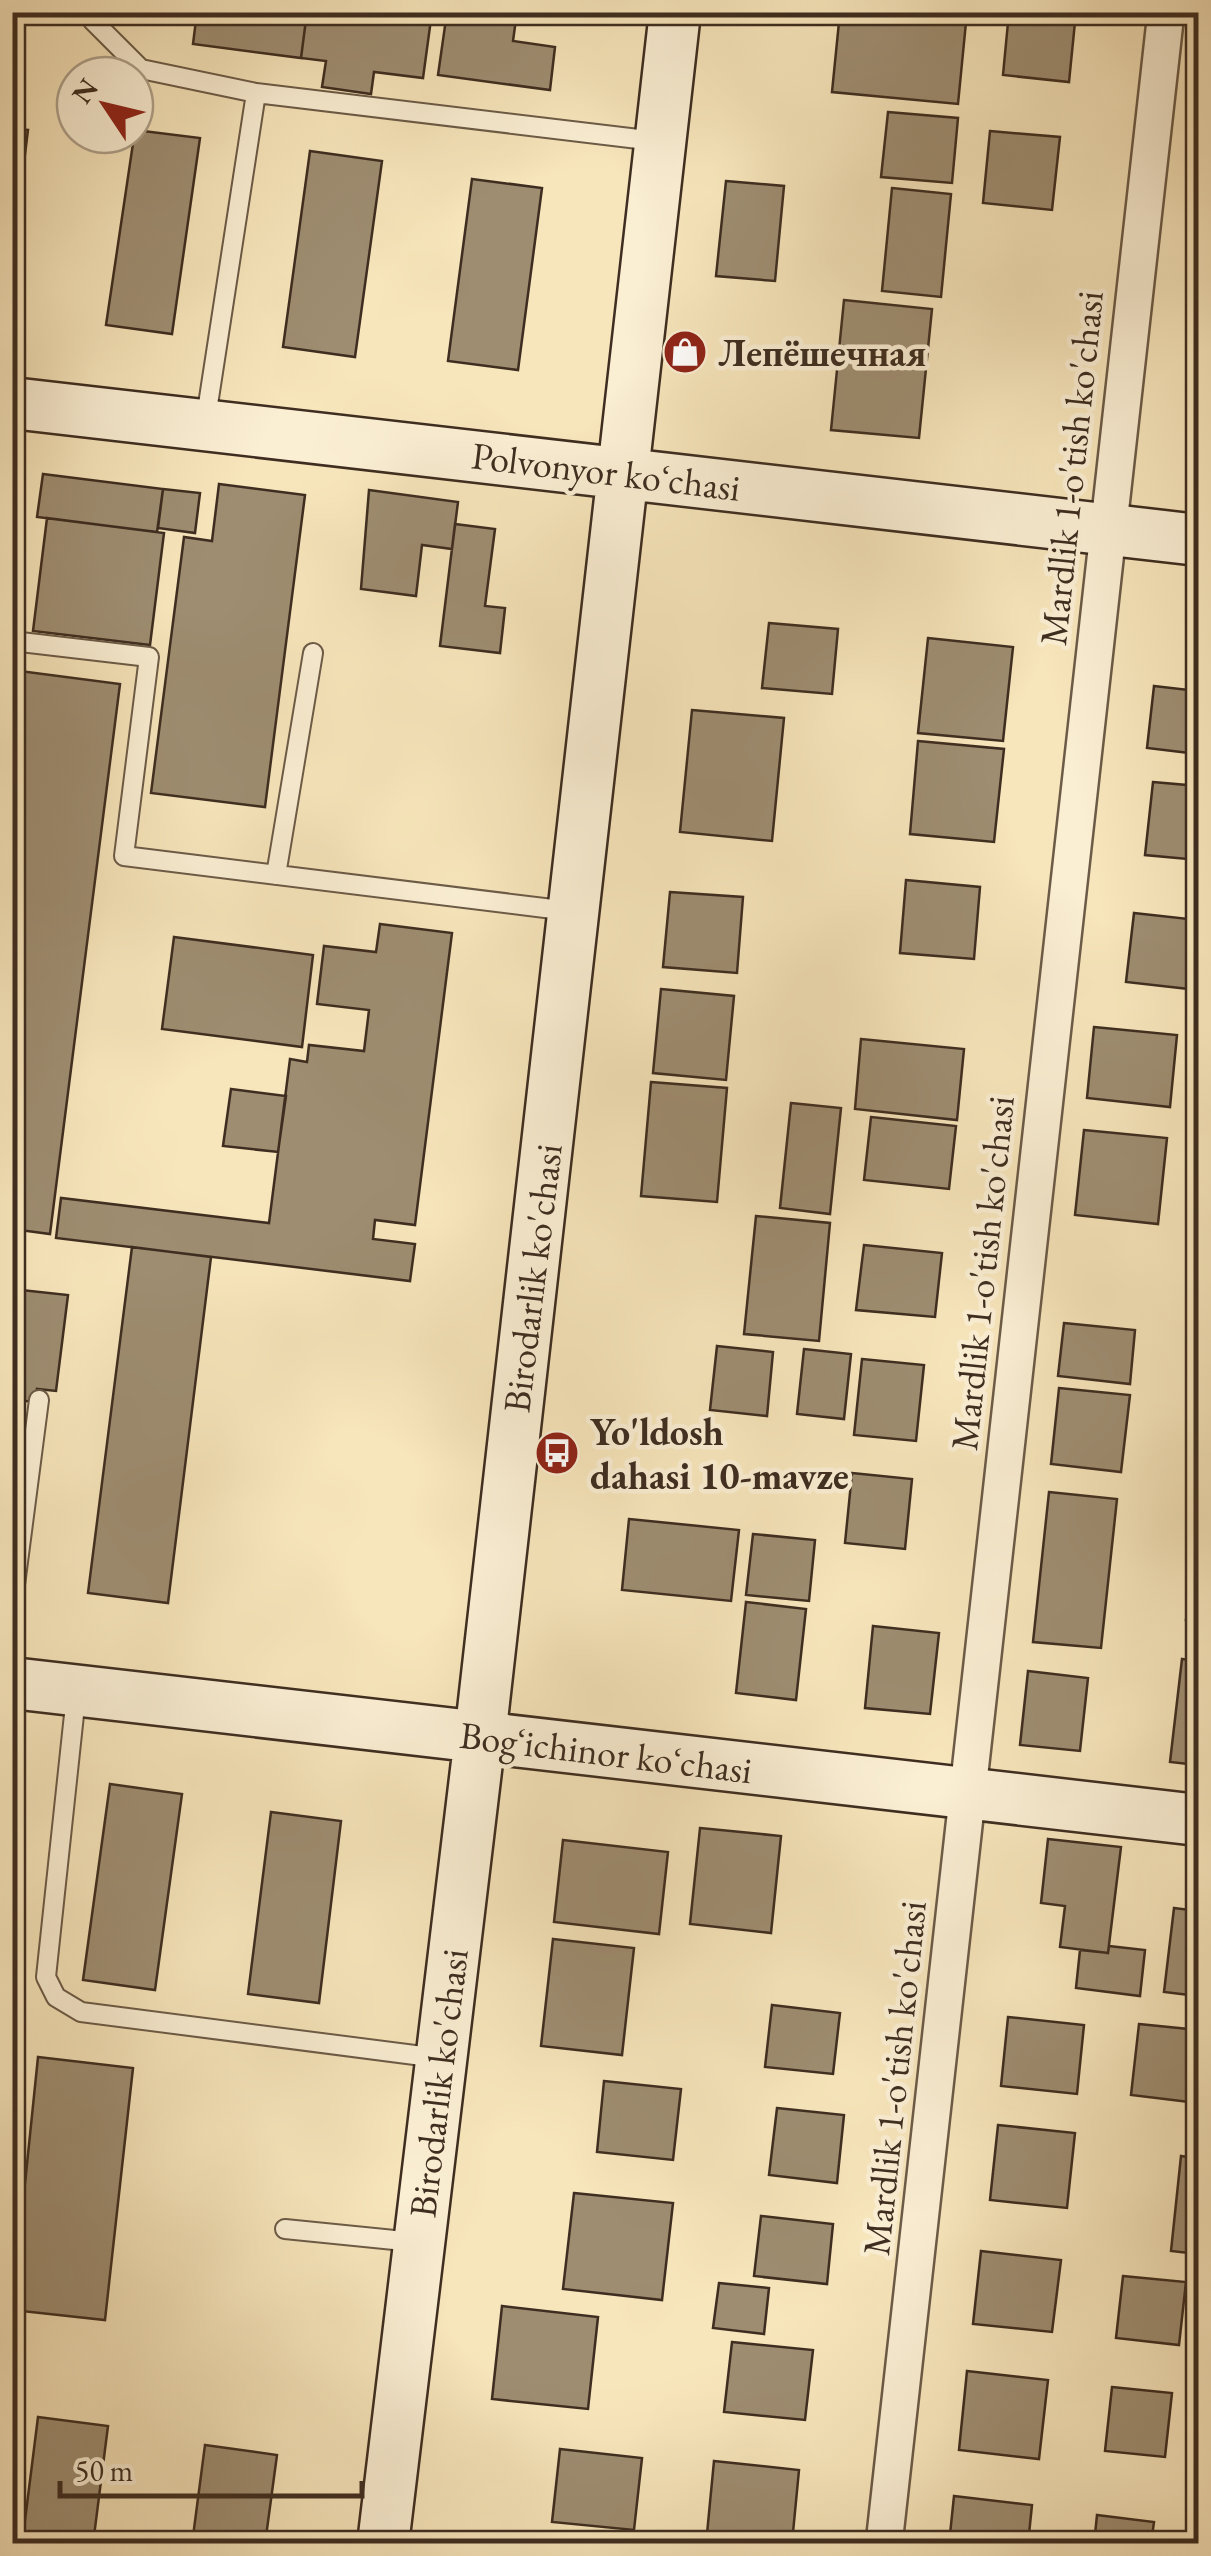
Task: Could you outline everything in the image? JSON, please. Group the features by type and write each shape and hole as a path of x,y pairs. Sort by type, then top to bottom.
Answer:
{"street":[{"name":"Birodarlik ko'chasi","path":"383,2544 480,1737 675,12"},
{"name":"Mardlik 1-o'tish ko'chasi","path":"884,2544 1166,12"},
{"name":"Polvonyor koʻchasi","path":"12,402 1198,540"},
{"name":"Bogʻichinor koʻchasi","path":"12,1683 1198,1820"}],"lane":[{"path":"90,12 94,21 141,69 256,93 660,142"},
{"path":"205,425 256,93"},
{"path":"12,641 149,657 124,856 574,912"},
{"path":"276,876 312,653"},
{"path":"12,1608 39,1400"},
{"path":"77,1690 46,1977 56,1997 82,2012 441,2058"},
{"path":"286,2229 419,2243"}],"building":[{"path":"197,12 307,12 301,58 193,44"},
{"path":"307,12 432,12 423,78 374,72 371,94 322,87 326,61 301,58"},
{"path":"447,12 517,12 513,41 555,47 550,90 438,75"},
{"path":"840,12 967,12 958,104 832,92"},
{"path":"1009,12 1076,12 1069,82 1003,75"},
{"path":"888,112 958,118 952,183 881,177"},
{"path":"12,129 28,130 12,260"},
{"path":"990,131 1060,137 1052,210 983,203"},
{"path":"155,132 200,138 172,334 106,325 131,155 155,155"},
{"path":"310,151 382,161 355,357 283,347"},
{"path":"472,179 542,188 518,370 448,361"},
{"path":"726,181 784,186 775,281 716,276"},
{"path":"892,188 951,194 941,297 882,291"},
{"path":"844,300 932,309 919,438 831,430"},
{"path":"12,449 20,450 19,467 24,468 15,538 12,538"},
{"path":"43,474 163,489 157,532 37,517"},
{"path":"219,484 305,495 265,807 151,793 184,537 212,541"},
{"path":"163,489 200,493 195,533 158,528"},
{"path":"369,490 458,502 452,549 422,545 416,596 361,589"},
{"path":"47,518 164,533 150,645 33,631"},
{"path":"455,524 495,529 485,606 505,608 500,653 440,646"},
{"path":"769,623 838,629 832,694 762,688"},
{"path":"928,638 1013,647 1003,741 918,733"},
{"path":"12,670 120,684 50,1234 12,1229"},
{"path":"1154,686 1198,691 1198,754 1147,748"},
{"path":"692,710 784,718 772,841 680,832"},
{"path":"918,741 1004,749 994,842 910,834"},
{"path":"1153,782 1198,786 1198,860 1145,855"},
{"path":"906,880 980,887 974,959 900,953"},
{"path":"670,892 743,897 737,973 663,967"},
{"path":"1134,913 1198,920 1198,990 1126,982"},
{"path":"380,924 452,933 415,1225 375,1220 373,1239 415,1244 410,1281 56,1238 61,1198 269,1223 290,1059 307,1062 309,1045 364,1051 369,1010 317,1004 324,946 376,952"},
{"path":"174,937 313,955 302,1047 162,1029"},
{"path":"661,989 734,996 726,1080 653,1073"},
{"path":"1094,1027 1177,1035 1170,1107 1087,1098"},
{"path":"861,1039 964,1049 957,1120 855,1109"},
{"path":"651,1082 727,1088 717,1202 641,1196"},
{"path":"231,1089 286,1096 278,1152 223,1146"},
{"path":"791,1103 841,1108 830,1214 780,1208"},
{"path":"871,1117 956,1126 949,1189 864,1180"},
{"path":"1084,1130 1167,1138 1158,1224 1075,1215"},
{"path":"756,1216 830,1223 819,1341 744,1334"},
{"path":"864,1245 942,1253 935,1317 856,1310"},
{"path":"132,1247 211,1257 168,1603 88,1593"},
{"path":"12,1289 68,1295 56,1391 37,1389 36,1402 15,1400 12,1422"},
{"path":"1064,1323 1135,1330 1130,1384 1058,1376"},
{"path":"717,1346 773,1352 767,1416 710,1410"},
{"path":"804,1349 851,1354 844,1419 797,1414"},
{"path":"862,1359 924,1365 916,1441 854,1435"},
{"path":"1059,1388 1130,1395 1121,1472 1051,1464"},
{"path":"852,1473 912,1479 905,1549 845,1543"},
{"path":"1049,1492 1117,1499 1101,1648 1033,1642"},
{"path":"1198,1507 1198,1621 1186,1620"},
{"path":"629,1519 739,1530 731,1601 622,1590"},
{"path":"753,1534 815,1540 809,1601 746,1595"},
{"path":"746,1602 806,1609 796,1700 736,1693"},
{"path":"873,1626 939,1633 930,1714 865,1708"},
{"path":"1182,1659 1198,1661 1198,1765 1170,1762"},
{"path":"1028,1671 1088,1678 1080,1751 1020,1745"},
{"path":"110,1784 182,1794 155,1990 83,1980"},
{"path":"271,1812 341,1821 319,2003 248,1994"},
{"path":"700,1828 781,1836 771,1933 690,1924"},
{"path":"1048,1839 1121,1847 1108,1953 1060,1947 1065,1906 1041,1903"},
{"path":"563,1840 668,1852 659,1934 554,1922"},
{"path":"1174,1908 1198,1911 1198,1996 1164,1992"},
{"path":"553,1939 634,1948 622,2055 541,2046"},
{"path":"1109,1946 1145,1950 1140,1996 1076,1988 1080,1950 1108,1953"},
{"path":"772,2005 840,2013 833,2074 765,2067"},
{"path":"1008,2017 1084,2025 1077,2094 1001,2086"},
{"path":"1139,2024 1198,2030 1198,2103 1131,2095"},
{"path":"38,2057 133,2068 105,2320 12,2310"},
{"path":"604,2081 681,2089 673,2160 597,2152"},
{"path":"777,2108 844,2115 837,2183 769,2175"},
{"path":"998,2125 1075,2133 1067,2208 990,2200"},
{"path":"1181,2156 1198,2158 1198,2254 1171,2251"},
{"path":"574,2193 673,2203 662,2300 563,2289"},
{"path":"761,2216 833,2224 827,2284 754,2276"},
{"path":"981,2251 1061,2260 1052,2332 973,2324"},
{"path":"1123,2276 1186,2282 1179,2345 1116,2338"},
{"path":"719,2283 769,2288 764,2334 713,2328"},
{"path":"502,2306 598,2317 588,2409 492,2399"},
{"path":"732,2342 813,2350 805,2420 724,2412"},
{"path":"967,2371 1048,2380 1039,2459 959,2450"},
{"path":"1112,2387 1172,2393 1165,2457 1105,2451"},
{"path":"38,2417 108,2426 93,2544 22,2544"},
{"path":"205,2445 277,2455 265,2544 192,2544"},
{"path":"560,2449 642,2458 634,2530 552,2522"},
{"path":"714,2461 799,2470 792,2543 707,2534"},
{"path":"954,2496 1032,2505 1028,2544 949,2544"},
{"path":"1097,2515 1154,2522 1151,2544 1094,2544"}],"place":[{"name":"Лепёшечная","path":"685,352"},
{"name":"Yo'ldosh dahasi 10-mavze","path":"557,1453"}]}
